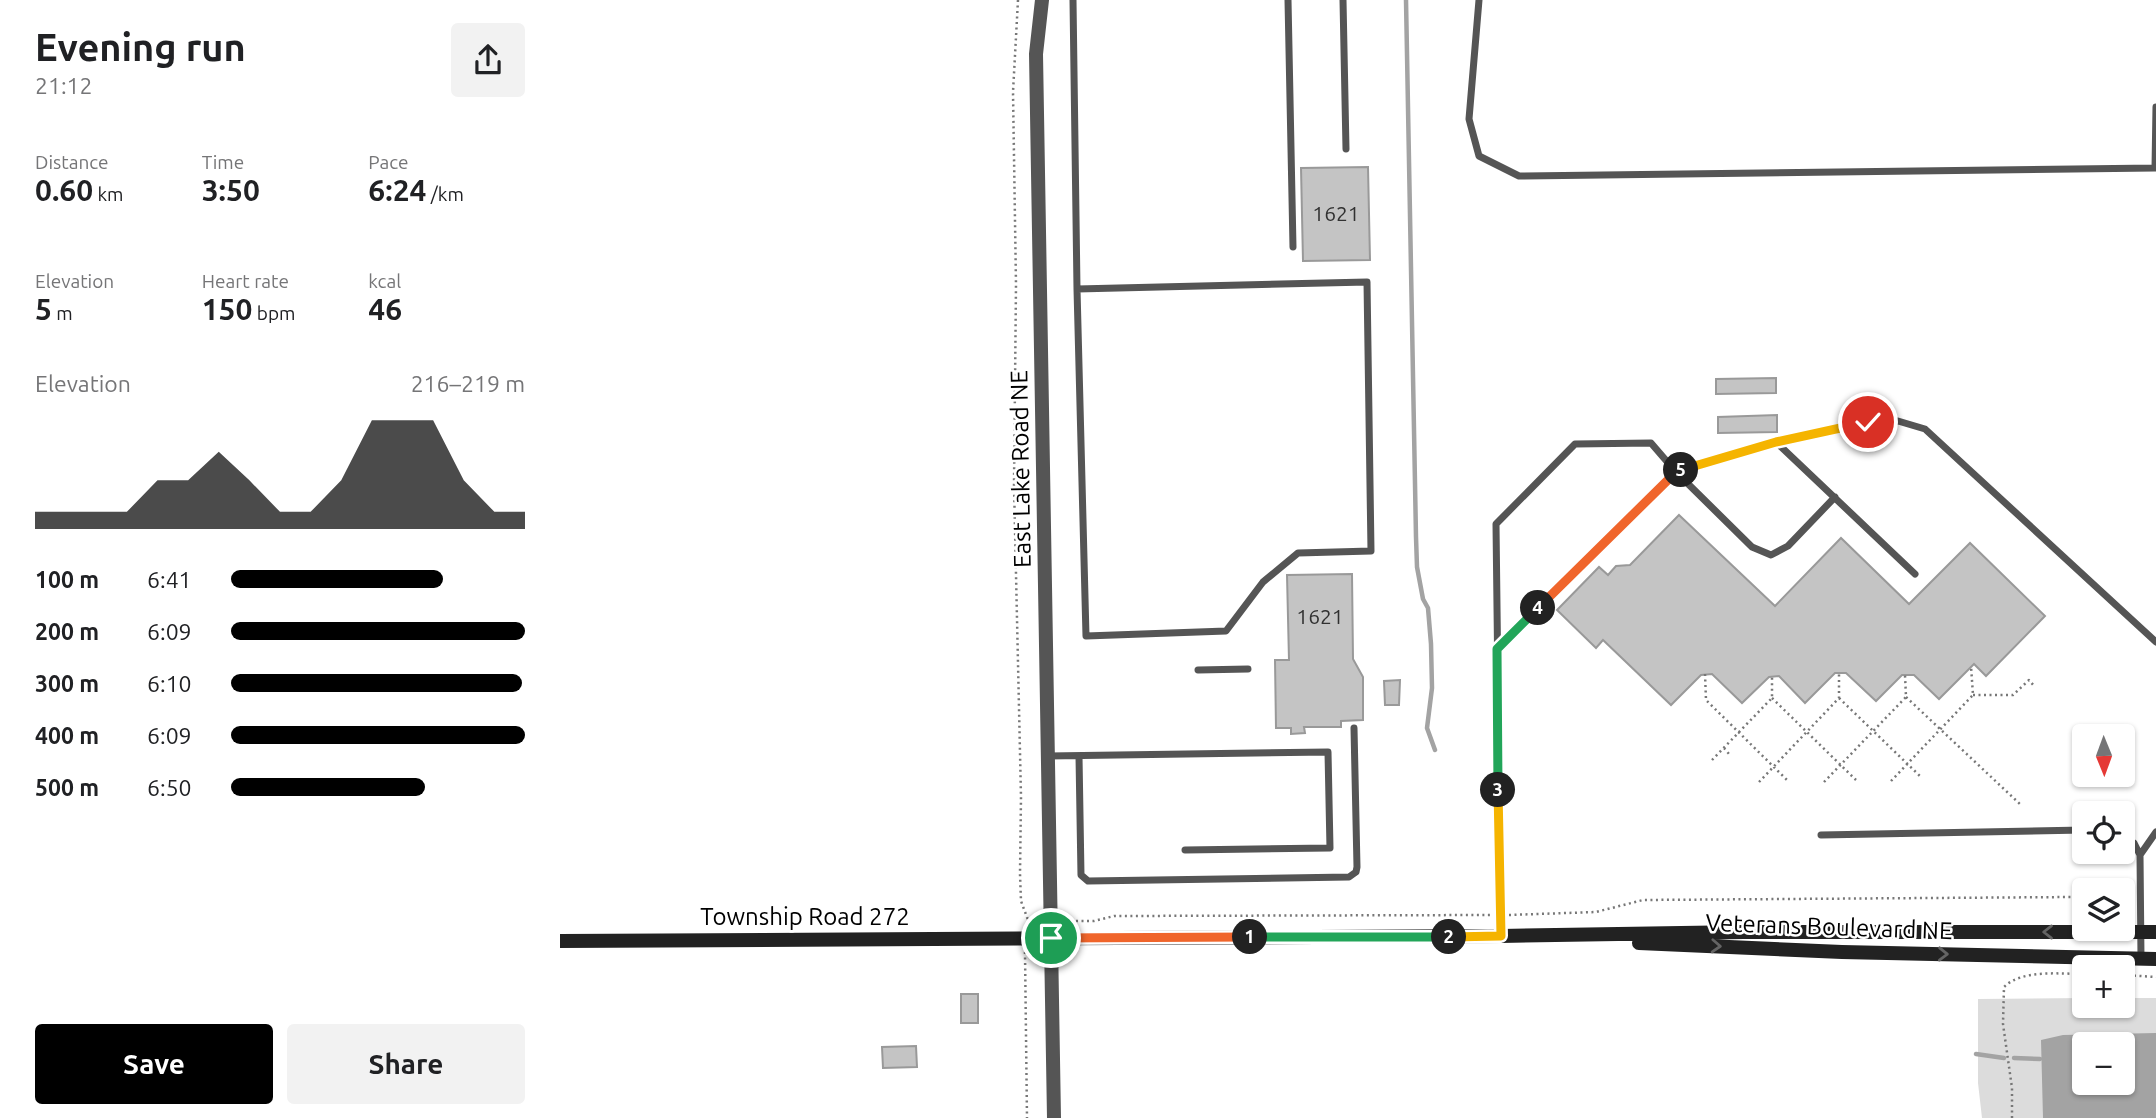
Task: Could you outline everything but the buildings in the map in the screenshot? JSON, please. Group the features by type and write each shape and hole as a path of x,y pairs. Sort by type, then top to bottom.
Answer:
{"main road":[{"name":"Veterans Boulevard NE","path":"1051,938 1744,932 2156,932"},
{"name":"Veterans Boulevard NE","path":"1501,936 1842,951 2149,959"},
{"name":"Township Road 272","path":"560,942 1051,938"}],"street":[{"name":"East Lake Road NE","path":"1042,0 1036,54 1055,1118"}],"lane":[{"path":"1073,0 1077,289 1086,636 1226,631 1263,582 1298,553 1371,551 1367,282 1077,289"},
{"path":"1288,0 1293,247"},
{"path":"1343,0 1346,149"},
{"path":"1479,0 1469,120 1479,156 1519,176 2155,168 2156,107"},
{"path":"1497,649 1676,472 1776,442 1868,422 1898,421 1925,429 2156,642"},
{"path":"1776,442 1915,574"},
{"path":"1501,936 1496,524 1575,444 1651,443 1676,472 1752,547 1771,555 1788,546 1835,497"},
{"path":"1198,670 1248,669"},
{"path":"1079,756 1081,875 1088,881 1349,877 1356,872 1357,867 1354,728"},
{"path":"1048,756 1328,752 1330,848 1185,850"},
{"path":"1821,835 2072,830"},
{"path":"2140,855 2156,832"},
{"path":"2135,845 2140,855 2141,932 2149,959"}],"path":[{"path":"1018,0 1013,92 1016,285 1014,485 1021,797 1020,874 1021,901 1028,920"},
{"path":"1971,666 1973,695"},
{"path":"1759,782 1839,698 1839,673"},
{"path":"1705,674 1706,700 1787,780"},
{"path":"1905,675 1906,697 2021,806"},
{"path":"1712,760 1772,698 1772,677"},
{"path":"1891,781 1973,695 2013,695 2029,680 2035,687"},
{"path":"1824,782 1906,697"},
{"path":"1772,698 1856,780"},
{"path":"1839,698 1922,778"},
{"path":"1724,748 1729,754"},
{"path":"1083,922 1114,916 1500,915 1596,912 1643,900 2072,897"},
{"path":"1024,967 1027,1118"},
{"path":"2012,1118 2012,1087 2003,1024 2004,986 2010,981 2041,974 2072,974"},
{"path":"2135,976 2156,977"}],"shaded area":[{"path":"2072,998 2072,1018 2135,1018 2135,998 2156,998 2156,1118 1982,1118 1978,1083 1978,999"},
{"path":"2135,1033 2156,1033 2156,1118 2043,1118 2041,1040 2072,1035 2072,1095 2135,1095"}],"waterway":[{"path":"1406,0 1417,567 1423,599 1428,608 1432,688 1427,728 1435,750"},
{"path":"1976,1054 2004,1058"},
{"path":"2014,1058 2040,1059"}],"route":[{"path":"1051,938 1501,936 1497,649 1676,472 1776,442 1868,422"}]}
